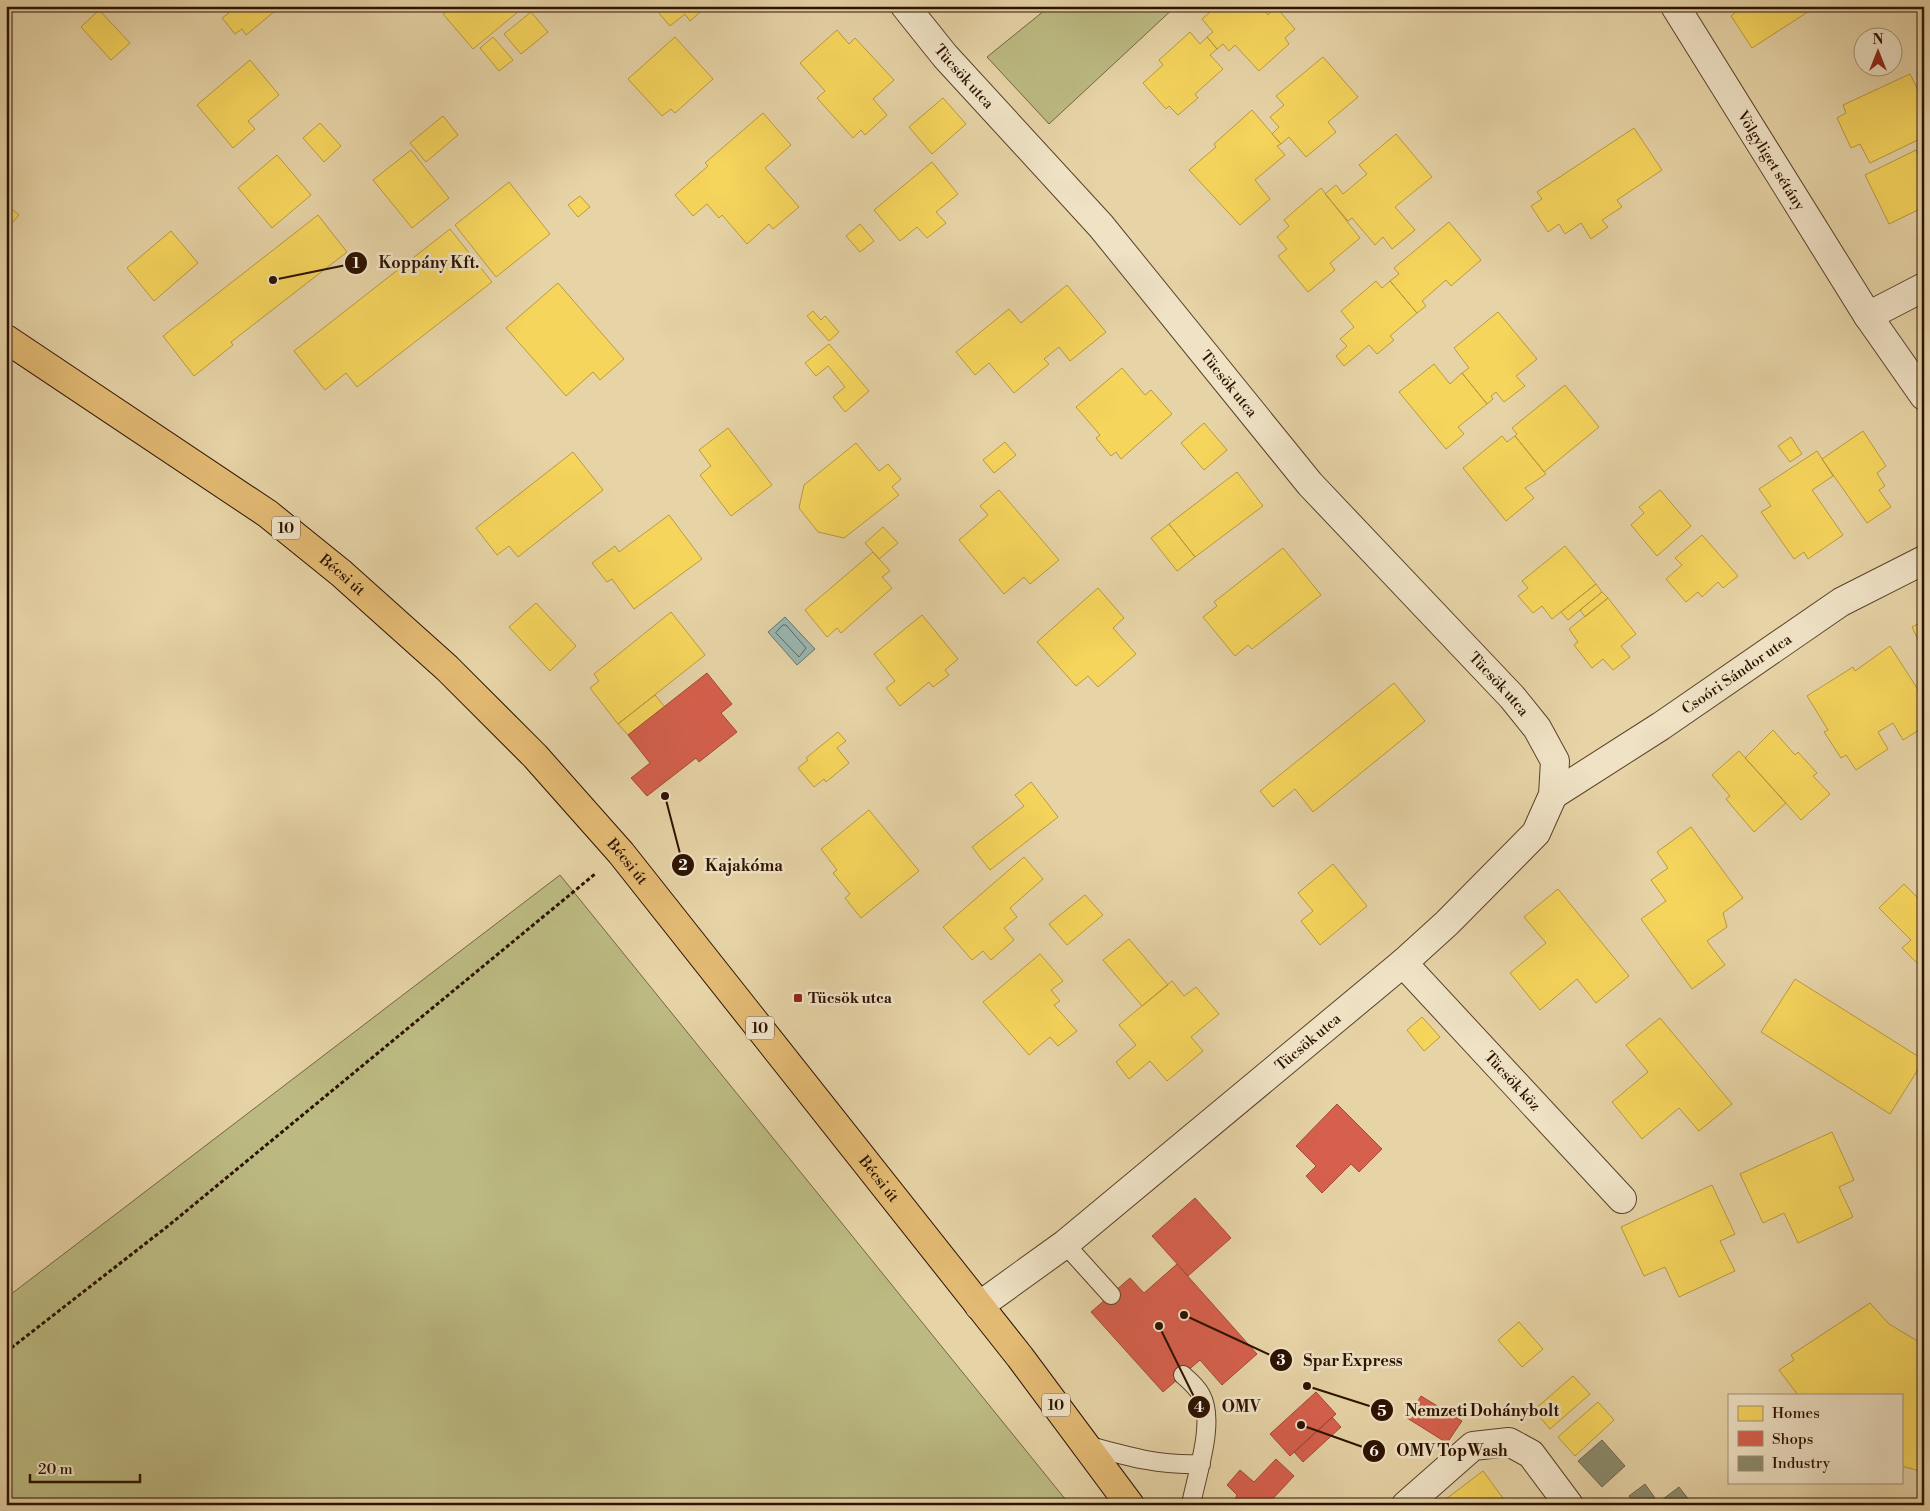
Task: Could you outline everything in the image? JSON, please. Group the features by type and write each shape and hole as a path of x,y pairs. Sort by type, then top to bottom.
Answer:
{"main road":[{"name":"Bécsi út","path":"6,339 268,514 341,573 447,668 535,756 621,852 979,1306 1130,1505"}],"street":[{"name":"Tücsök utca","path":"905,6 945,56 1101,226 1310,484 1512,697 1537,728 1555,761 1553,795 1536,833 1448,923 1403,963 1065,1244 979,1306"},
{"name":"Völgyliget sétány","path":"1674,6 1868,316 1924,396"},
{"path":"1868,316 1924,287"},
{"name":"Csoóri Sándor utca","path":"1553,795 1670,721 1841,602 1924,560"},
{"name":"Tücsök köz","path":"1403,963 1622,1200"},
{"path":"1406,1505 1473,1446 1508,1442 1531,1454 1569,1505"}],"lane":[{"path":"1065,1244 1111,1295"},
{"path":"1183,1374 1195,1386 1204,1403 1206,1420 1201,1464 1190,1505"},
{"path":"1086,1445 1139,1460 1174,1465 1201,1464"}],"path":[{"path":"6,1352 168,1226 621,852"}],"shaded area":[{"path":"1050,6 1176,6 1049,124 987,57"},
{"path":"560,875 1070,1505 6,1505 6,1298"}],"water":[{"path":"785,617 815,649 797,665 768,632"}],"building: Homes":[{"path":"223,6 281,6 246,35 242,29 235,34 222,18 229,13"},
{"path":"453,6 525,6 473,49 443,14"},
{"path":"653,6 707,6 690,21 685,14 670,26"},
{"path":"1217,6 1261,6 1268,15 1276,7 1295,29 1285,38 1289,44 1259,71 1235,45 1229,51 1223,44 1217,49 1207,37 1213,32 1202,19"},
{"path":"1732,6 1817,6 1752,48 1731,16 1736,12"},
{"path":"99,10 130,43 111,60 81,27"},
{"path":"531,12 548,32 521,54 504,34"},
{"path":"837,30 849,44 855,38 894,80 873,99 887,115 865,135 861,130 853,138 817,98 825,91 800,63"},
{"path":"1190,32 1200,44 1207,37 1217,49 1210,55 1223,69 1195,94 1198,98 1178,115 1169,106 1166,109 1143,83 1163,65 1159,60"},
{"path":"493,37 513,60 499,71 480,48"},
{"path":"675,37 713,79 675,113 671,109 662,116 628,79"},
{"path":"1323,57 1358,97 1328,122 1336,132 1306,157 1289,137 1281,144 1272,134 1279,127 1270,117 1284,105 1276,96"},
{"path":"250,60 279,95 248,121 255,129 233,148 197,105"},
{"path":"1910,74 1924,102 1924,137 1870,163 1860,144 1851,148 1837,118 1846,113 1843,105"},
{"path":"943,98 966,124 932,154 909,127"},
{"path":"1252,110 1281,144 1277,146 1285,155 1255,180 1270,199 1240,225 1189,170 1216,147 1214,144"},
{"path":"763,113 791,145 765,168 799,207 773,229 769,224 747,244 722,215 719,218 707,204 693,216 675,195 708,166 705,163"},
{"path":"443,116 458,135 426,162 410,143"},
{"path":"320,123 341,146 324,162 303,138"},
{"path":"1634,128 1662,170 1617,200 1622,207 1602,220 1608,227 1591,239 1581,223 1565,234 1559,224 1548,232 1531,206 1542,199 1537,192"},
{"path":"1396,134 1432,177 1395,207 1415,230 1392,249 1383,237 1375,245 1352,218 1348,221 1325,194 1336,185 1343,194 1367,174 1359,165"},
{"path":"411,150 449,198 412,228 373,180"},
{"path":"1916,150 1924,166 1924,207 1889,224 1865,175"},
{"path":"277,155 311,195 272,228 238,188"},
{"path":"932,162 958,194 936,212 946,223 927,238 917,227 900,241 874,210"},
{"path":"509,182 550,234 496,277 455,225"},
{"path":"1321,188 1360,238 1330,263 1335,270 1308,292 1278,256 1287,249 1277,237 1289,226 1284,220"},
{"path":"580,196 590,207 578,217 568,205"},
{"path":"6,204 19,215 6,230"},
{"path":"318,215 347,252 231,342 233,345 194,376 163,336"},
{"path":"1449,222 1481,260 1451,286 1446,280 1422,301 1426,306 1417,313 1390,281 1399,274 1394,268"},
{"path":"860,224 874,241 860,252 846,236"},
{"path":"450,229 492,282 357,387 346,373 325,390 294,351"},
{"path":"171,231 198,263 154,301 127,268"},
{"path":"1376,281 1382,288 1390,281 1417,313 1390,336 1394,340 1377,354 1369,345 1344,366 1336,356 1347,346 1340,339 1354,327 1341,311"},
{"path":"558,283 624,359 600,380 593,372 566,396 506,328"},
{"path":"1067,285 1106,332 1070,361 1059,347 1044,359 1049,364 1014,393 989,363 975,375 956,352 1009,309 1021,323"},
{"path":"813,311 821,320 825,316 839,332 829,341 807,316"},
{"path":"1498,312 1537,359 1516,376 1525,386 1504,402 1496,392 1491,396 1493,399 1487,404 1462,373 1469,368 1454,348"},
{"path":"829,344 869,391 845,412 833,397 845,387 828,366 816,376 805,363"},
{"path":"1434,364 1450,384 1462,373 1487,404 1458,427 1464,434 1446,449 1399,392"},
{"path":"1122,368 1145,395 1151,390 1172,414 1121,459 1116,452 1111,456 1096,438 1100,435 1076,407"},
{"path":"1565,385 1599,427 1544,472 1515,436 1517,434 1512,428"},
{"path":"1204,423 1227,450 1204,470 1181,443"},
{"path":"728,428 772,485 731,516 700,475 711,466 699,450"},
{"path":"1863,431 1886,466 1877,473 1885,486 1879,490 1891,507 1867,523 1822,459"},
{"path":"1502,436 1507,442 1515,436 1546,474 1525,488 1534,498 1506,521 1463,468"},
{"path":"1791,437 1802,454 1790,462 1778,446"},
{"path":"1005,442 1016,455 994,473 983,460"},
{"path":"856,443 879,471 888,464 901,479 892,487 899,495 844,538 818,532 799,508 804,485"},
{"path":"1817,451 1833,476 1812,490 1843,535 1808,559 1804,552 1794,559 1761,512 1771,506 1759,489"},
{"path":"573,452 603,490 518,557 509,546 497,555 476,528"},
{"path":"1237,472 1263,506 1195,557 1169,524"},
{"path":"999,490 1059,560 1030,584 1024,577 1004,594 959,540 988,515 980,506"},
{"path":"1660,490 1691,526 1657,556 1631,525 1644,513 1639,507"},
{"path":"669,515 702,559 634,609 612,579 607,582 592,563 615,546 619,552"},
{"path":"1169,524 1195,557 1177,571 1151,538"},
{"path":"883,527 898,543 879,559 865,543"},
{"path":"1702,535 1738,576 1723,588 1718,582 1702,597 1698,592 1686,602 1666,579 1682,565 1675,558"},
{"path":"1565,546 1596,584 1552,619 1542,606 1533,613 1518,596 1528,588 1522,581"},
{"path":"1283,548 1321,595 1252,649 1248,645 1235,656 1203,617 1217,606 1214,602"},
{"path":"873,552 890,571 882,577 892,588 841,633 837,628 827,637 805,610"},
{"path":"1596,584 1602,592 1568,620 1561,612"},
{"path":"1098,588 1124,618 1113,628 1136,654 1098,687 1088,676 1076,686 1037,642"},
{"path":"1602,592 1608,598 1585,617 1580,610"},
{"path":"1608,598 1636,634 1621,646 1630,657 1613,670 1603,659 1592,668 1574,645 1578,642 1569,629"},
{"path":"536,603 576,646 550,671 509,627"},
{"path":"671,612 705,655 618,724 590,688 599,681 594,674"},
{"path":"922,615 958,659 945,670 949,675 933,687 929,682 900,706 886,688 895,681 874,654"},
{"path":"1924,621 1924,644 1921,646 1912,627"},
{"path":"1890,646 1924,699 1924,727 1903,740 1893,723 1878,732 1888,749 1856,770 1846,755 1841,758 1824,732 1828,730 1807,696 1853,667 1855,671"},
{"path":"1394,683 1425,721 1313,812 1295,789 1273,807 1260,791"},
{"path":"655,695 665,707 628,735 618,724"},
{"path":"1773,730 1795,755 1798,752 1817,773 1813,776 1830,794 1801,820 1745,758"},
{"path":"838,732 846,741 837,748 849,763 826,782 824,779 814,787 798,768 808,760 806,758"},
{"path":"1739,751 1786,803 1754,832 1726,799 1730,796 1712,775"},
{"path":"1031,782 1058,817 990,870 972,847 1024,806 1015,795"},
{"path":"869,810 919,871 861,918 845,898 850,894 833,873 837,870 821,849"},
{"path":"1691,827 1743,898 1723,913 1727,927 1707,941 1725,965 1692,989 1641,919 1666,901 1651,880 1668,868 1657,852"},
{"path":"1024,857 1043,879 1010,908 1017,917 1004,928 1014,940 991,960 983,951 972,960 943,927"},
{"path":"1333,864 1367,906 1320,945 1301,921 1313,911 1298,893"},
{"path":"1904,884 1924,904 1924,970 1902,948 1911,940 1879,908"},
{"path":"1558,889 1629,976 1596,1003 1577,979 1540,1010 1510,973 1546,943 1524,917"},
{"path":"1085,895 1103,915 1067,945 1049,924"},
{"path":"1129,939 1168,985 1142,1006 1103,960"},
{"path":"1040,954 1063,981 1051,990 1060,1001 1054,1005 1077,1031 1058,1046 1050,1037 1029,1055 983,1002"},
{"path":"1795,979 1924,1060 1890,1114 1761,1032"},
{"path":"1172,981 1184,996 1196,987 1219,1014 1191,1037 1203,1051 1167,1081 1150,1061 1129,1079 1116,1062 1136,1045 1119,1025"},
{"path":"1422,1017 1440,1037 1424,1051 1407,1030"},
{"path":"1660,1018 1732,1104 1699,1131 1679,1108 1642,1139 1612,1102 1648,1072 1626,1045"},
{"path":"1832,1132 1854,1180 1839,1187 1853,1217 1798,1243 1784,1213 1763,1223 1740,1174"},
{"path":"1712,1185 1735,1234 1720,1241 1735,1271 1679,1297 1665,1267 1644,1276 1621,1227"},
{"path":"1870,1303 1889,1324 1924,1345 1924,1472 1902,1466 1902,1394 1797,1394 1779,1370 1794,1360 1791,1355"},
{"path":"1519,1322 1543,1349 1522,1367 1498,1340"},
{"path":"1573,1376 1590,1394 1550,1429 1534,1410"},
{"path":"1598,1402 1614,1420 1575,1456 1558,1437"},
{"path":"1483,1471 1508,1505 1438,1505"}],"building: Shops":[{"path":"707,673 732,704 721,713 737,732 699,762 696,758 647,796 631,778 650,763 628,735"},
{"path":"1337,1104 1382,1149 1359,1172 1351,1164 1322,1193 1306,1176 1316,1166 1296,1146"},
{"path":"1195,1198 1231,1238 1188,1276 1152,1236"},
{"path":"1177,1264 1257,1354 1222,1385 1200,1360 1163,1392 1091,1312 1130,1278 1144,1293"},
{"path":"1316,1392 1336,1414 1290,1456 1270,1434"},
{"path":"1421,1396 1462,1421 1447,1443 1407,1418"},
{"path":"1332,1417 1341,1427 1303,1462 1294,1452"},
{"path":"1276,1459 1294,1476 1267,1505 1233,1505 1237,1495 1227,1485 1240,1470 1254,1482"}],"building: Industry":[{"path":"1602,1440 1625,1466 1602,1487 1578,1461"},
{"path":"1645,1484 1655,1498 1646,1505 1635,1505 1629,1496"},
{"path":"1679,1487 1693,1505 1655,1505"}],"place":[{"name":"Koppány Kft.","path":"273,280"},
{"name":"Kajakóma","path":"665,796"},
{"name":"Tücsök utca","path":"798,998"},
{"name":"Spar Express","path":"1184,1315"},
{"name":"OMV","path":"1159,1326"},
{"name":"Nemzeti Dohánybolt","path":"1307,1386"},
{"name":"OMV TopWash","path":"1301,1425"}]}
